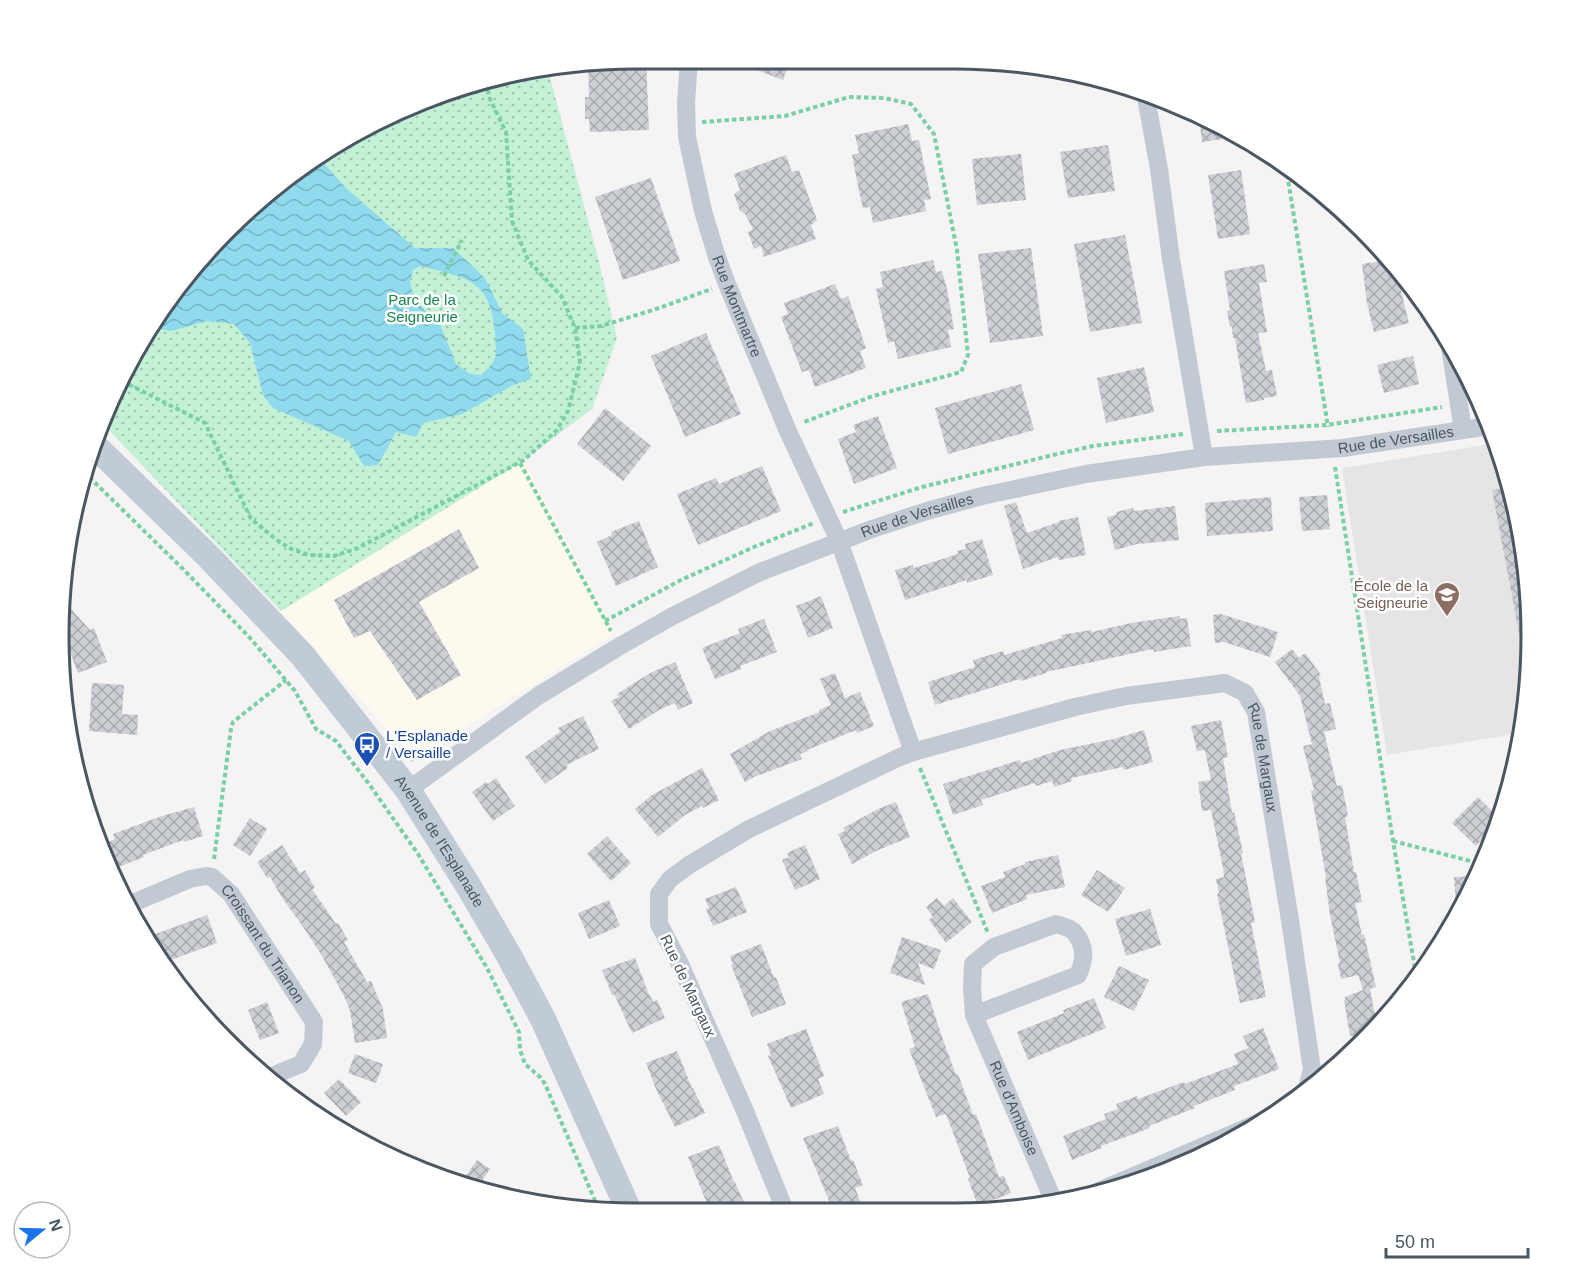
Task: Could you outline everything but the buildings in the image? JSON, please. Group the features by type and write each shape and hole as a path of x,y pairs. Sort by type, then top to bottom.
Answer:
{"street":[{"name":"Rue Montmartre","path":"689,69 687,136 703,211 717,257 787,429 838,541"},
{"path":"1147,103 1204,457"},
{"path":"1453,368 1463,430"},
{"name":"Rue de Versailles","path":"408,790 538,696 620,646 758,573 838,541 927,511 1015,488 1125,467 1204,457 1325,450 1481,427"},
{"name":"Avenue de l'Esplanade","path":"100,451 209,557 303,656 408,790 469,887 543,1019 625,1203"},
{"path":"838,541 913,752"},
{"name":"Rue de Margaux","path":"782,1203 745,1111 679,962 659,924 659,894 670,879 689,865 749,829 913,752 1075,707 1126,696 1225,683 1245,693 1256,712 1290,920 1312,1070 1310,1077"},
{"name":"Croissant du Trianon","path":"136,903 190,879 206,876 212,877 231,894 314,1022 313,1044 301,1064 277,1074"},
{"name":"Rue d'Amboise","path":"974,1015 1078,975 1084,962 1082,946 1074,931 1056,924 994,947 973,964 974,1015 1051,1194"}],"path":[{"path":"128,384 205,423 251,519 289,548 308,555 334,556 358,548 520,463 557,430 568,411 580,362 575,328 562,297 528,260 512,221 506,132 489,99 487,89"},
{"path":"686,123 785,116 849,97 884,98 911,104 934,134 957,250 968,355 961,372 873,396 787,429"},
{"path":"1288,178 1328,425"},
{"path":"444,276 462,240"},
{"path":"575,328 601,326 712,289"},
{"path":"1219,431 1328,425 1446,406"},
{"path":"846,511 922,487 1048,456 1093,446 1176,435"},
{"path":"520,463 612,632"},
{"path":"1335,470 1415,966"},
{"name":"Avenue de l'Esplanade","path":"91,479 250,638 302,702 316,729 336,741 418,854 487,968 519,1032 520,1050 525,1064 540,1077 544,1084 594,1201"},
{"path":"605,621 681,580 805,526"},
{"path":"213,867 233,722 286,680"},
{"path":"913,752 994,947"},
{"path":"1393,842 1474,862"}],"shaded area":[{"name":"École de la Seigneurie","path":"1487,445 1502,489 1510,525 1520,599 1520,673 1512,734 1387,755 1342,468"},
{"path":"524,460 616,633 414,759 281,611"}],"green space":[{"name":"Parc de la Seigneurie","path":"550,76 617,338 592,409 524,460 281,611 108,429 127,385 145,352 186,291 235,235 291,186 352,145 419,112 489,88"}],"water":[{"path":"324,163 347,189 415,248 453,248 485,278 502,313 523,329 531,379 513,385 462,414 423,423 416,437 396,432 378,465 364,466 349,441 273,408 263,395 250,343 234,324 208,321 171,331 160,329 186,291 210,262 262,210","holes":["420,266 451,274 474,284 482,291 493,316 496,353 494,361 481,375 470,374 456,364 440,324 424,310 413,295 410,282 413,270"]}],"place":[{"name":"École de la Seigneurie","path":"1447,618"},
{"name":"L'Esplanade / Versaille","path":"367,768"}]}
